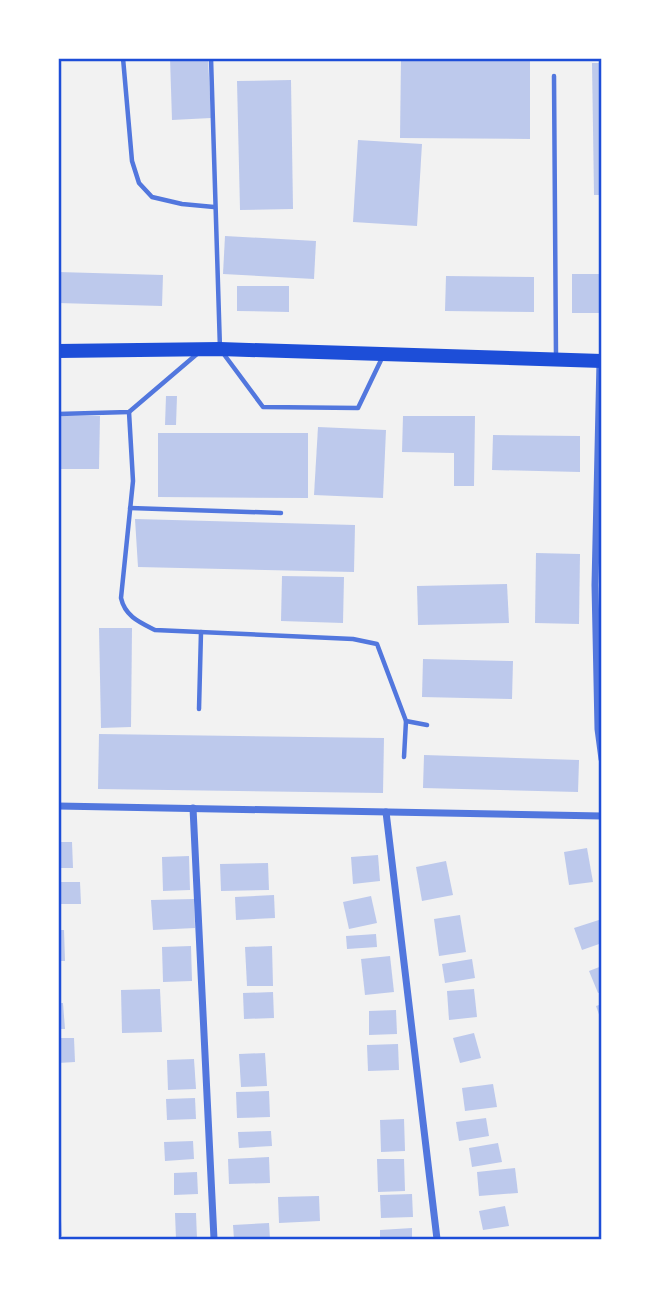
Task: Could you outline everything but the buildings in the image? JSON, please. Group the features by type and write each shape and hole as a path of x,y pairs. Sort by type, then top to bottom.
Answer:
{"main road":[{"path":"58,351 219,349 601,361"}],"street":[{"path":"601,361 595,585 598,729 602,759"},
{"path":"58,806 602,816"},
{"path":"193,808 214,1239"},
{"path":"386,812 437,1239"}],"lane":[{"path":"123,58 132,161 139,184 152,197 182,204 214,207"},
{"path":"211,58 219,349 263,407 358,408 384,355"},
{"path":"554,76 556,360"},
{"path":"58,414 129,412 202,349"},
{"path":"129,412 132,481 121,598 124,608 134,619 155,630 353,639 377,644 406,721 404,757"},
{"path":"130,508 281,513"},
{"path":"199,709 201,632"},
{"path":"406,721 427,725"}]}
